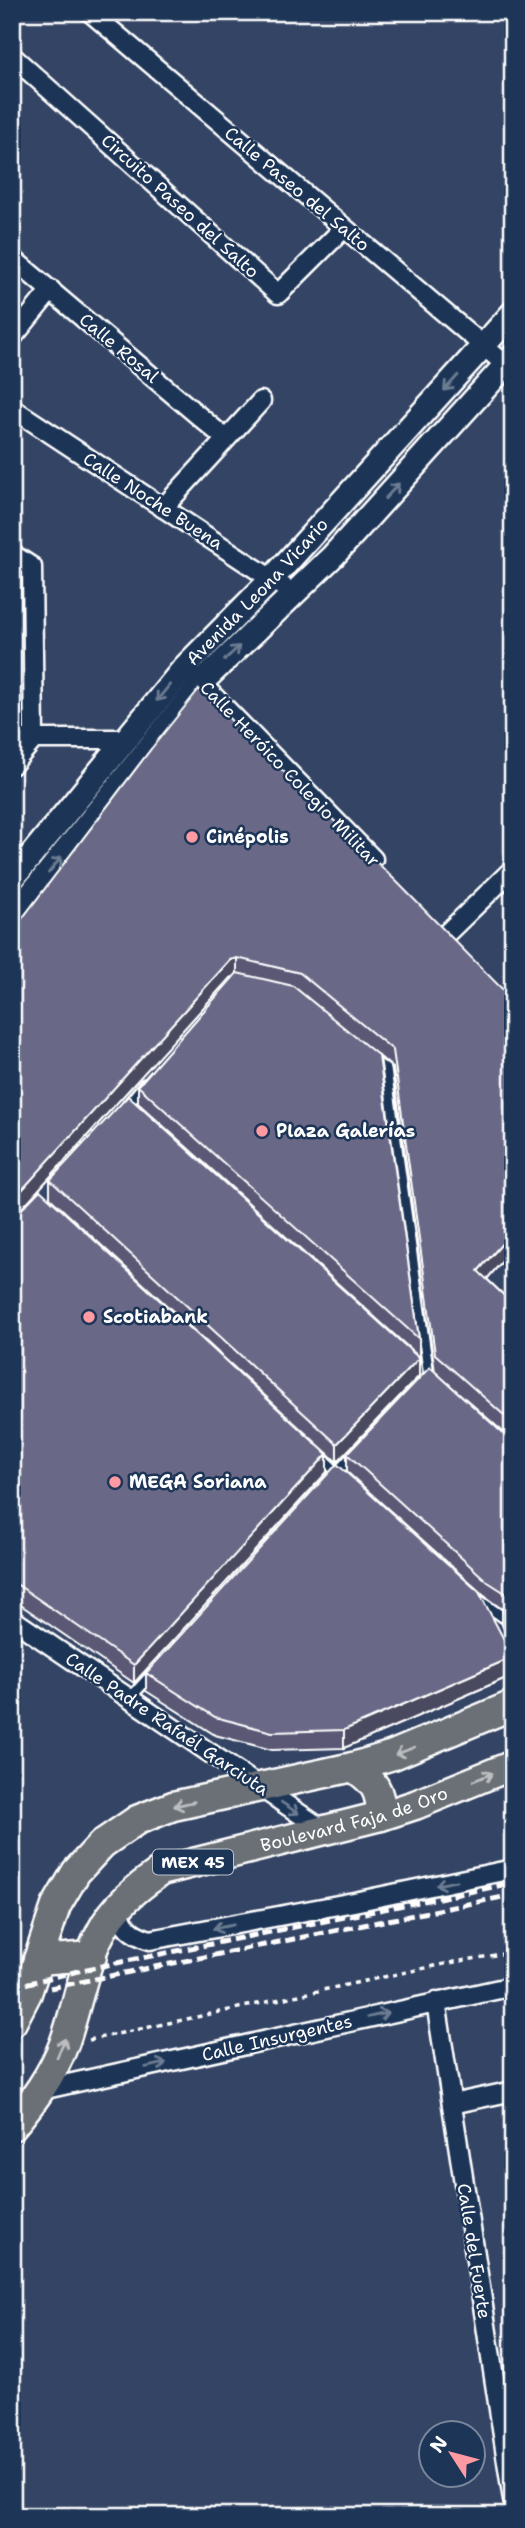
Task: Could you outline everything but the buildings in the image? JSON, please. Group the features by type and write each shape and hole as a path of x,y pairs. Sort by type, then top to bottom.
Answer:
{"main road":[{"path":"12,2022 27,1993 56,1906 76,1872 102,1844 137,1820 173,1806 353,1767 393,1755 513,1705"},
{"name":"Boulevard Faja de Oro","path":"12,2126 41,2090 63,2046 101,1931 118,1907 138,1887 161,1871 381,1816 513,1765"},
{"path":"353,1767 370,1779 381,1798 381,1816"},
{"path":"38,1960 92,1956"}],"street":[{"name":"Calle Paseo del Salto","path":"90,12 484,347 509,361"},
{"name":"Circuito Paseo del Salto","path":"12,56 278,294 343,229"},
{"name":"Calle Rosal","path":"12,258 226,439"},
{"path":"12,338 51,290"},
{"name":"Avenida Leona Vicario","path":"12,918 193,675 272,579 513,313"},
{"name":"Avenida Leona Vicario","path":"12,879 125,739 193,675 294,594 333,556 509,361"},
{"path":"163,508 261,401"},
{"name":"Calle Noche Buena","path":"12,408 294,594"},
{"path":"12,554 32,567 34,739 12,765"},
{"name":"Calle Heróico Colegio Militar","path":"193,675 390,876"},
{"path":"12,739 125,739"},
{"path":"446,934 513,869"},
{"name":"Calle Padre Rafaél Garciuta","path":"12,1619 321,1829"},
{"path":"118,1907 122,1923 134,1935 150,1940 354,1902 513,1868"},
{"name":"Calle Insurgentes","path":"41,2090 513,1986"},
{"name":"Calle del Fuerte","path":"436,2002 505,2401 513,2500"},
{"path":"452,2104 513,2091"}],"lane":[{"path":"364,1052 386,1070 429,1376"},
{"path":"119,1114 155,1074"},
{"path":"128,1104 136,1111"},
{"path":"420,1368 438,1384"},
{"path":"420,1385 429,1376"},
{"path":"328,1483 365,1443"},
{"path":"313,1450 347,1481"},
{"path":"474,1596 513,1624"},
{"path":"484,1605 496,1627"},
{"path":"130,1699 158,1668"}],"path":[{"path":"63,2046 449,1963 513,1952"}],"railway":[{"path":"12,1987 87,1969 513,1883"},
{"path":"50,1988 513,1895"}],"place":[{"name":"Cinépolis","path":"192,837"},
{"name":"Plaza Galerías","path":"262,1131"},
{"name":"Scotiabank","path":"89,1317"},
{"name":"MEGA Soriana","path":"115,1482"}]}
